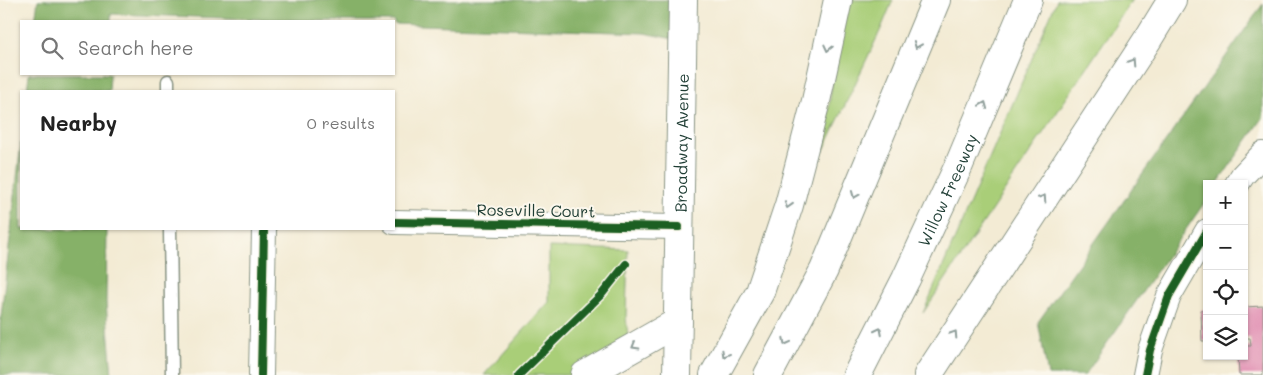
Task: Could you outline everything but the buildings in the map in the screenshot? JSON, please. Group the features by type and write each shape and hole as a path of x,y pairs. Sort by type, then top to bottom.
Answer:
{"main road":[{"name":"Broadway Avenue","path":"676,375 684,0"},
{"path":"714,375 760,292 789,205 816,102 838,0"},
{"path":"768,375 824,270 936,0"},
{"name":"Willow Freeway","path":"857,375 906,279 959,165 1028,0"},
{"path":"928,375 1172,0"},
{"path":"1148,39 1180,0"},
{"path":"585,375 678,327"}],"street":[{"path":"1240,180 1263,154"},
{"name":"Roseville Court","path":"395,222 679,227"},
{"path":"261,375 264,230"},
{"path":"1144,375 1150,350 1169,296 1203,238"}],"lane":[{"path":"170,230 172,375"}],"green space":[{"path":"38,0 683,0 683,41 644,33 395,24 395,20 284,20 111,14 111,20 35,20"},
{"path":"847,0 893,0 823,152 834,69"},
{"path":"1057,0 1132,0 923,313"},
{"path":"1263,4 1263,118 1220,180 1203,180 1203,205 1085,375 1048,375 1038,322"},
{"path":"29,75 110,75 109,90 27,90"},
{"path":"20,152 20,230 107,230 106,302 112,375 0,375 0,325"},
{"path":"549,247 628,250 626,316 629,349 585,375 484,375 549,302"}],"cycle path":[{"path":"395,222 679,227"},
{"path":"261,375 264,230"},
{"path":"1145,375 1150,350 1169,296 1203,238"},
{"path":"519,375 602,294 626,264"}]}
